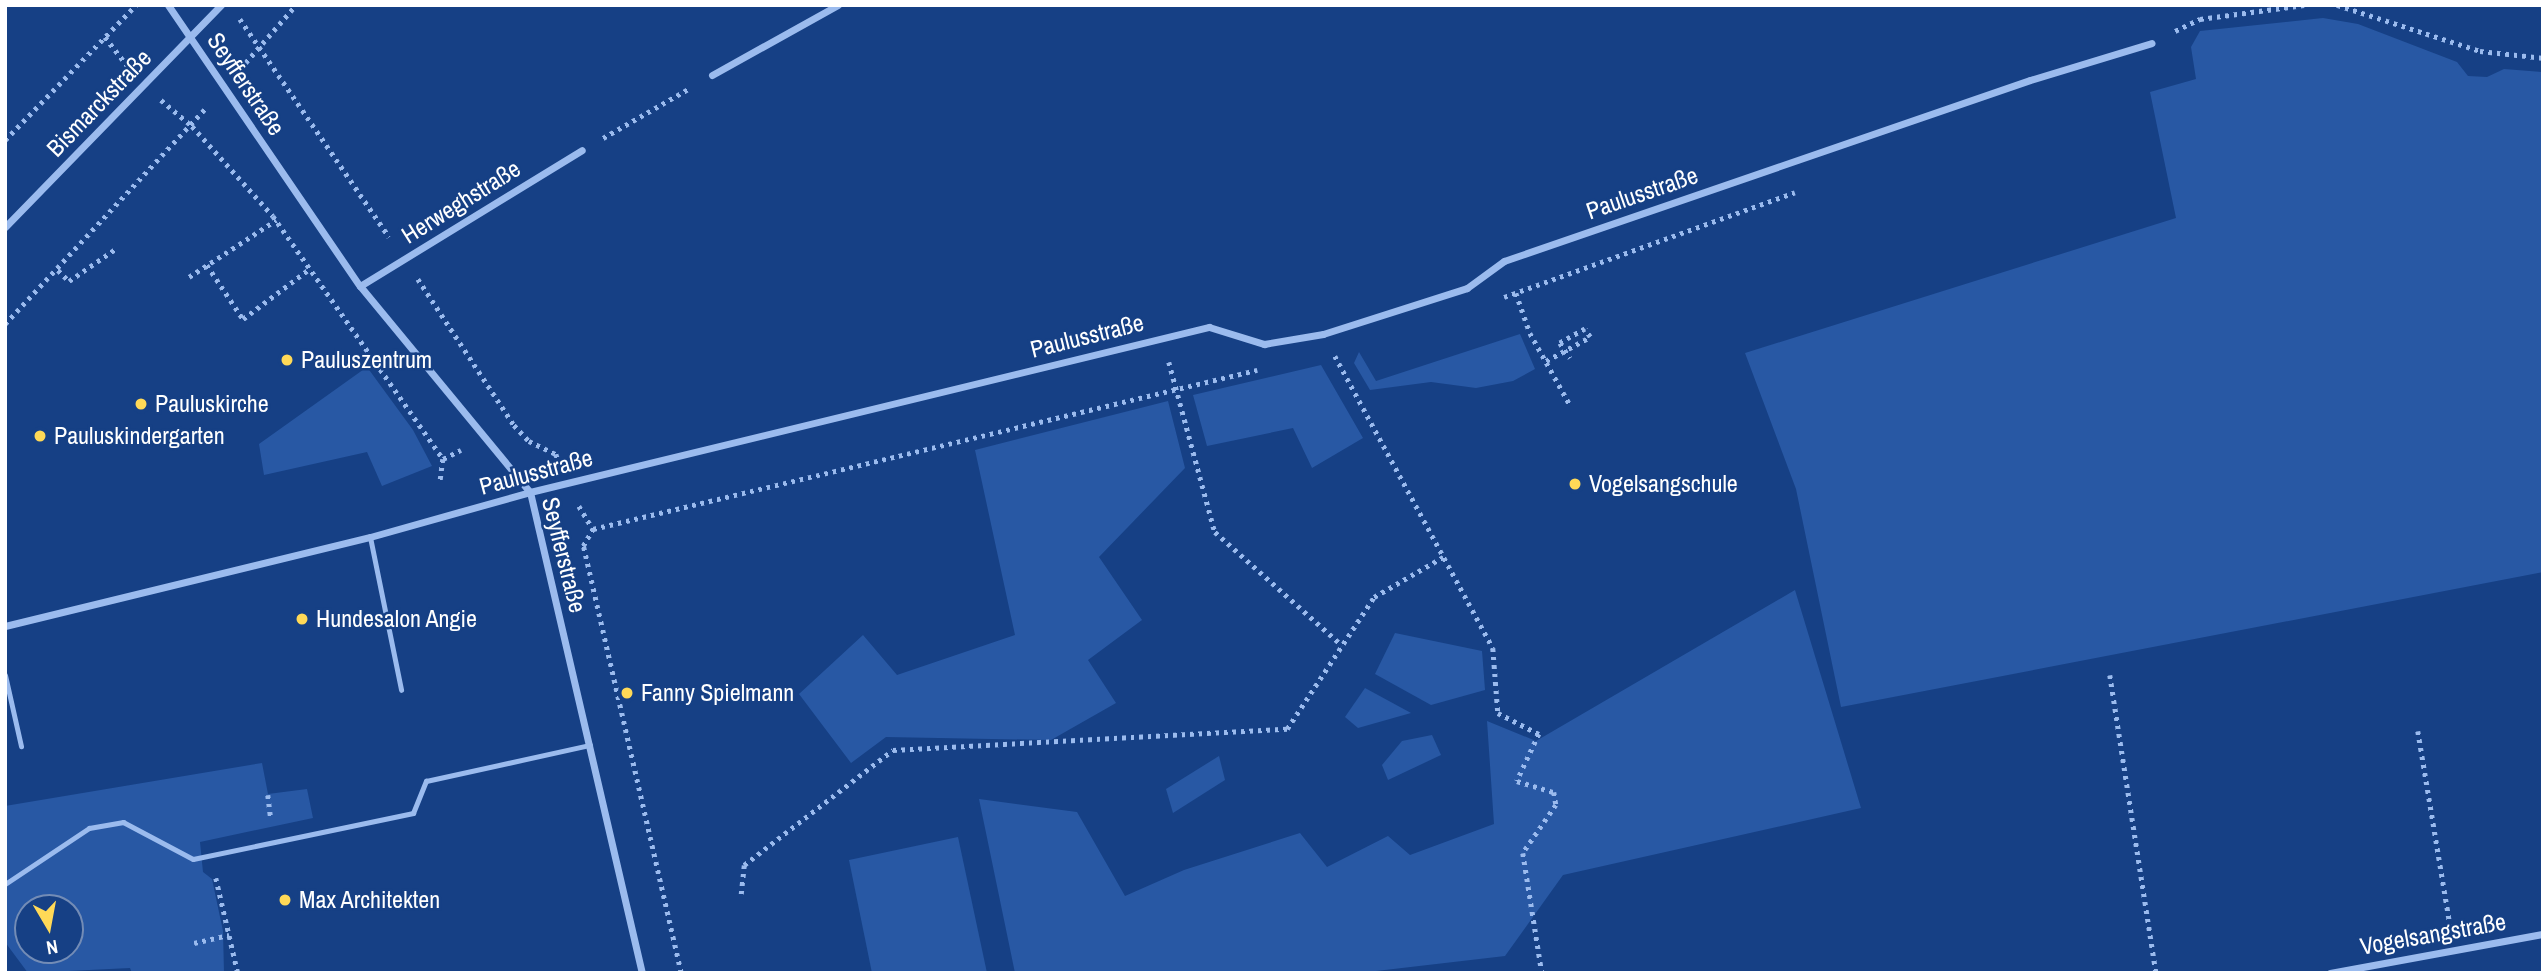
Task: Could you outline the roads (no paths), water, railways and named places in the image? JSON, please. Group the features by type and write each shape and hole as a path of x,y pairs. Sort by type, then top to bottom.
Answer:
{"street":[{"name":"Seyfferstraße","path":"168,5 360,286 530,492 642,973"},
{"name":"Bismarckstraße","path":"5,227 221,5"},
{"path":"712,75 838,5"},
{"name":"Paulusstraße","path":"5,626 370,537 530,492 1209,327 1264,344 1323,334 1467,288 1504,261 2030,80 2152,43"},
{"name":"Herweghstraße","path":"360,286 582,150"},
{"name":"Vogelsangstraße","path":"2330,973 2543,934"}],"lane":[{"path":"370,537 401,690"},
{"path":"5,675 20,746"},
{"path":"5,884 89,828 123,822 193,859 414,813 426,781 590,745"}],"place":[{"name":"Pauluszentrum","path":"287,360"},
{"name":"Pauluskirche","path":"141,404"},
{"name":"Pauluskindergarten","path":"40,436"},
{"name":"Vogelsangschule","path":"1575,484"},
{"name":"Hundesalon Angie","path":"302,619"},
{"name":"Fanny Spielmann","path":"627,693"},
{"name":"Max Architekten","path":"285,900"}]}
